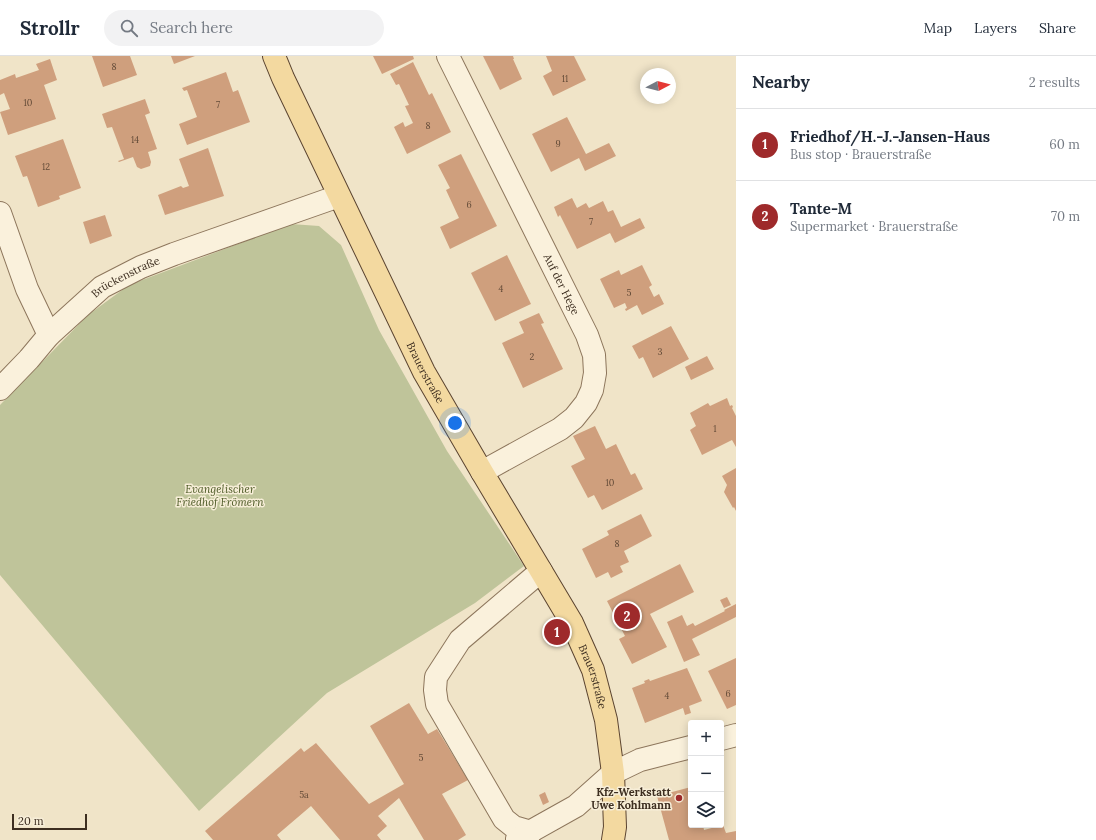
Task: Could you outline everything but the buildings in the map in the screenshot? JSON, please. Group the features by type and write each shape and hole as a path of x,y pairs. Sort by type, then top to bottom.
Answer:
{"main road":[{"name":"Brauerstraße","path":"274,56 339,196 424,372 572,623 594,670 606,720 613,773 615,827 613,840"}],"street":[{"name":"Auf der Hege","path":"448,56 587,335 594,355 595,373 592,390 586,403 574,418 560,429 482,472"},
{"name":"Brückenstraße","path":"0,389 30,359 49,335 102,287 141,267 182,251 339,196"},
{"path":"0,213 27,289 49,335"},
{"path":"540,571 460,640 436,677 435,690 437,704 504,819 524,836 576,806 613,773 640,760 688,748"},
{"path":"724,738 736,735"}],"green space":[{"name":"Evangelischer Friedhof Frömern","path":"291,224 319,226 341,245 379,330 447,451 524,566 475,603 327,693 199,811 0,575 0,405 88,315 129,285"}],"place":[{"name":"Tante-M","path":"627,616"},
{"name":"Friedhof/H.-J.-Jansen-Haus","path":"557,632"},
{"name":"Kfz-Werkstatt Uwe Kohlmann","path":"679,798"}]}
